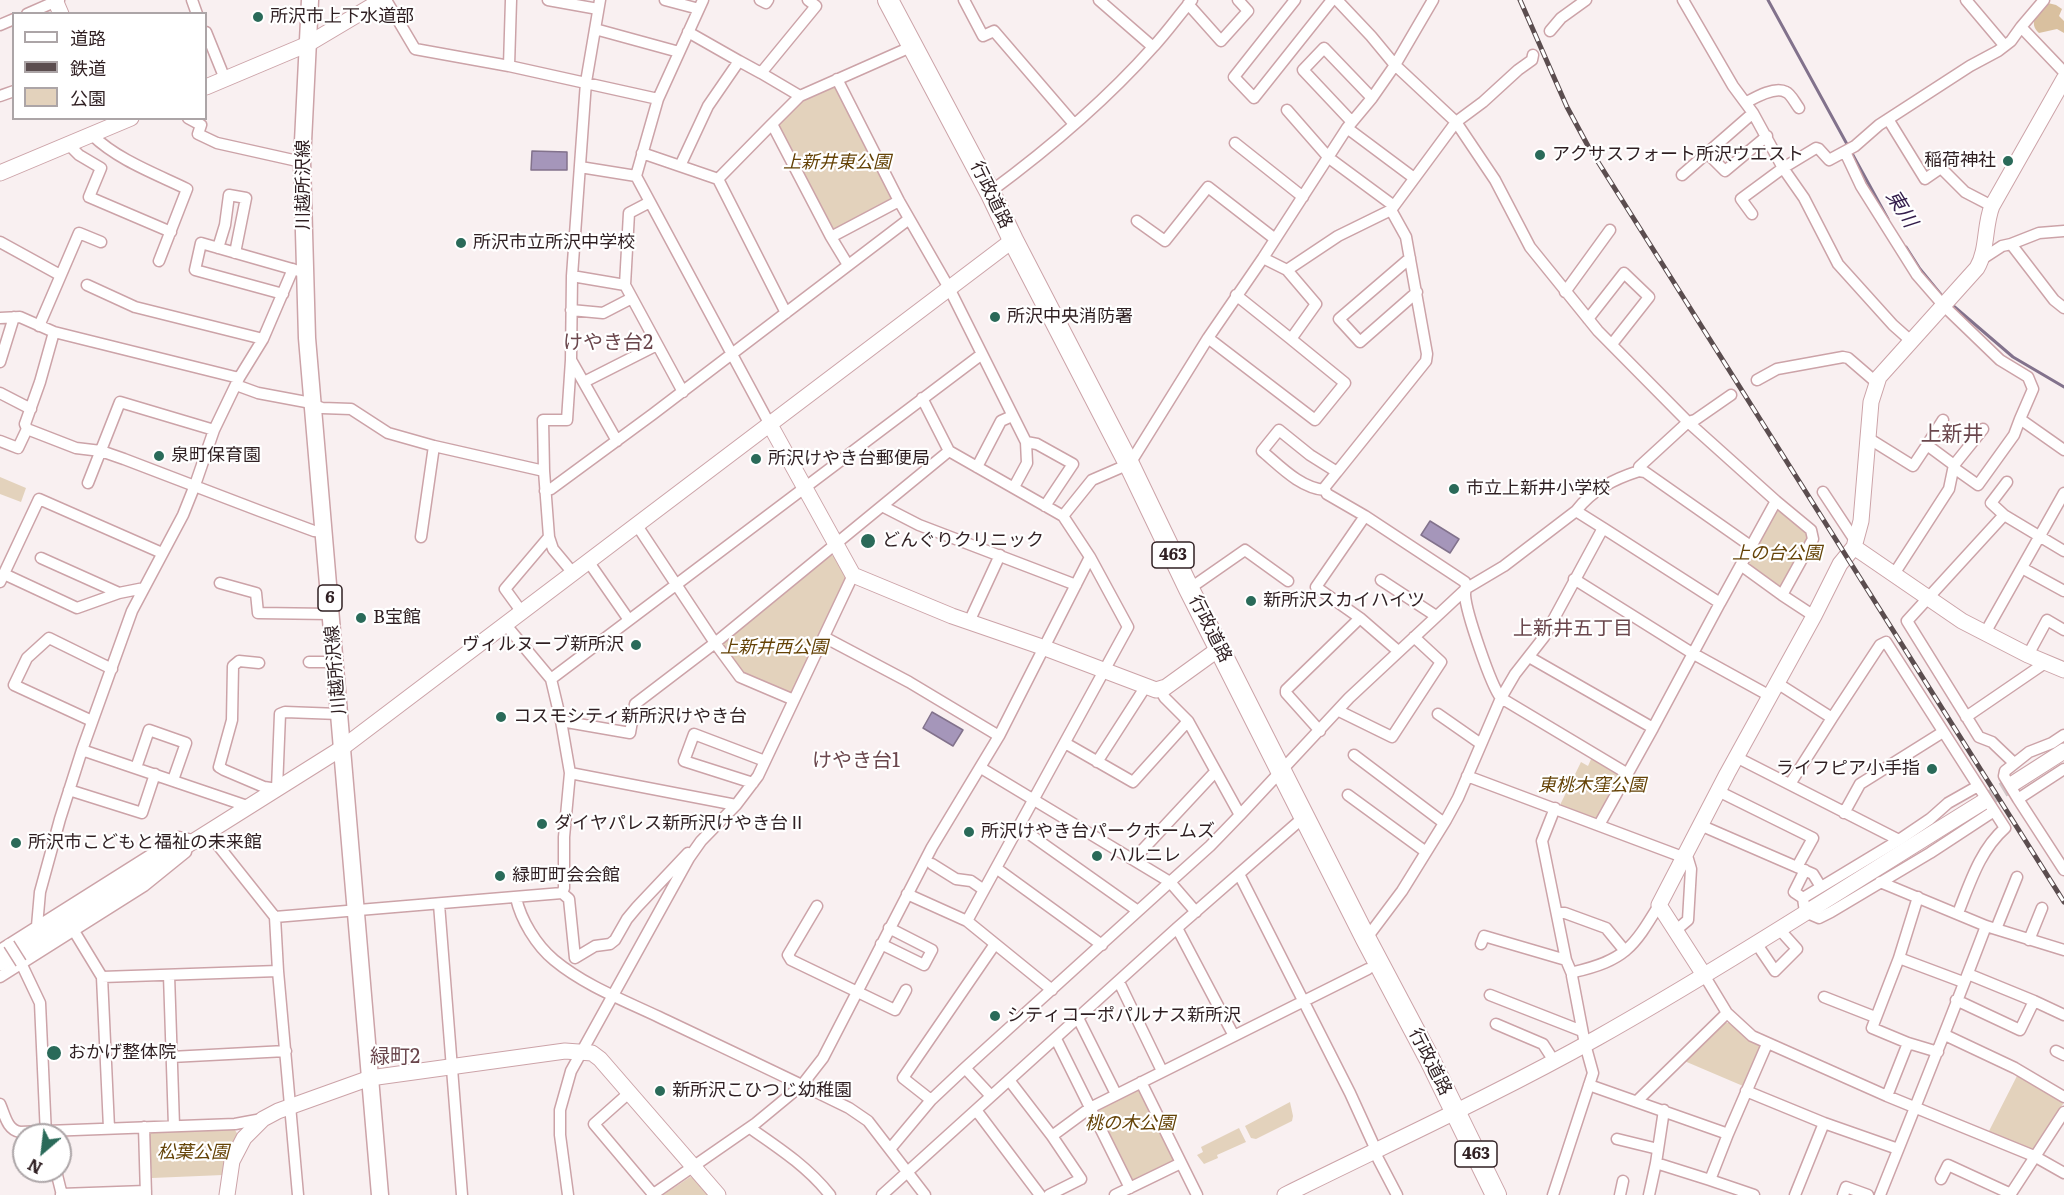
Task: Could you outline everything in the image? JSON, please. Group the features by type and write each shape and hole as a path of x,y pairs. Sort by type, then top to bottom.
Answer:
{"highway":[{"name":"行政道路","path":"888,0 990,192 1129,464 1496,1195"}],"main road":[{"name":"川越所沢線","path":"310,0 299,271 313,405 380,1195"}],"street":[{"path":"509,66 511,0"},
{"path":"548,0 599,4 586,82 571,310 571,360 567,420 543,420 549,537 553,549 573,573"},
{"path":"665,0 701,4 658,99 636,176 853,576 969,622 1153,688 1188,721 1240,815"},
{"path":"760,0 766,3 768,0"},
{"path":"761,73 816,6 808,0"},
{"path":"964,0 983,36 994,31 1074,124"},
{"path":"1099,0 1153,47"},
{"path":"990,192 1074,124 1153,47 1190,2 1221,41 1248,11 1238,0"},
{"path":"1295,0 1234,77 1254,98 1332,0"},
{"path":"1337,0 1395,65 1456,122 1495,180 1530,247 1588,319 1688,422 1811,530 1813,539 1782,595"},
{"path":"1063,516 1092,480 1129,464 1208,338 1349,125 1372,98 1395,65 1433,0"},
{"path":"1550,31 1561,18 1587,0"},
{"path":"1683,0 1733,86 1747,102 1783,168 1804,198 1838,264 1893,325 1911,341"},
{"path":"1966,0 2004,45"},
{"path":"1752,214 1742,199 1783,168 1815,148 1819,149 1829,160 1855,146 1888,119 2011,41 2044,0"},
{"path":"207,87 308,44 376,2 415,49 509,66 658,99"},
{"path":"33,12 58,4"},
{"path":"2021,27 2064,72"},
{"path":"595,29 679,51"},
{"path":"688,32 800,96"},
{"path":"207,35 225,79"},
{"path":"718,179 800,96 913,46"},
{"path":"1372,98 1324,48 1303,70 1349,125 1414,178"},
{"path":"1287,270 1338,236 1392,208 1456,122 1533,60 1533,56"},
{"path":"680,166 708,106 739,61"},
{"path":"1572,974 1610,962 1625,951 1639,937 1659,905 1840,564 1855,544 1861,521 1871,402 1879,377 1977,268 1982,259 1988,216 1992,206 2064,78"},
{"path":"837,79 899,201 949,288 1026,442 1027,463 1014,487"},
{"path":"1747,102 1768,92 1783,90 1788,93 1798,108"},
{"path":"1287,110 1329,158 1392,208 1406,237 1427,354 1426,361 1325,487 1325,490"},
{"path":"1682,175 1753,113"},
{"path":"1888,119 1925,179 1941,168 1965,192 1992,206"},
{"path":"192,120 201,125 198,134 218,143 302,162"},
{"path":"0,173 92,135 108,123"},
{"path":"772,124 848,265"},
{"path":"92,135 122,158 187,189 159,261"},
{"path":"1707,153 1725,171 1767,136"},
{"path":"1235,143 1303,197"},
{"path":"68,144 79,155 101,168 89,197 171,232"},
{"path":"1845,152 1861,186 1917,275 2000,360 2028,377 2033,389 2014,435 1978,485 1927,445"},
{"path":"642,153 718,179 786,313"},
{"path":"580,167 636,176"},
{"path":"1137,221 1165,241 1208,187 1275,239"},
{"path":"218,248 225,225 229,195 246,198 235,253"},
{"path":"831,237 899,201"},
{"path":"650,202 629,213 625,285 682,392"},
{"path":"545,491 617,441 909,219"},
{"path":"1565,292 1610,230"},
{"path":"1982,259 2002,246 2039,233 2064,231"},
{"path":"39,326 79,233 101,242"},
{"path":"0,963 342,748 1013,240"},
{"path":"0,242 60,275"},
{"path":"37,926 42,880 69,790 132,611 195,485 214,430 263,339 283,294 299,271 201,243 195,270 283,294"},
{"path":"2011,244 2055,300 2064,308"},
{"path":"1263,258 1287,270 1316,304 1291,339"},
{"path":"1410,258 1339,319 1360,342 1417,292"},
{"path":"1588,319 1624,273 1649,297 1612,344"},
{"path":"573,276 625,285"},
{"path":"87,285 135,307 263,339"},
{"path":"1208,338 1315,420 1345,383 1236,295"},
{"path":"571,310 603,313 632,298"},
{"path":"0,362 14,317"},
{"path":"0,318 14,317 54,332 238,382 258,393 322,408 351,409 388,433 544,471"},
{"path":"0,441 18,448 27,429 26,423 54,332"},
{"path":"584,382 657,345"},
{"path":"551,679 982,354"},
{"path":"1756,380 1777,369 1843,357 1848,358 1877,383"},
{"path":"571,360 617,441"},
{"path":"0,393 31,409"},
{"path":"1639,471 1639,467 1688,422 1695,420 1731,395"},
{"path":"922,398 949,451 1063,516 1090,557 1128,627 967,921"},
{"path":"88,483 120,402 214,430"},
{"path":"977,466 1001,421 1012,416"},
{"path":"2020,419 2064,450"},
{"path":"1868,438 1913,466 1943,420"},
{"path":"27,429 76,448 101,451 195,485 260,512 315,531 324,531"},
{"path":"1894,574 1948,489 1954,467 1983,429"},
{"path":"1337,472 1310,455 1280,430 1262,451 1297,479 1325,490 1327,494 1365,516 1465,582 1467,588 1465,594 1478,640 1494,688 1501,698 1628,774"},
{"path":"1026,442 1037,444 1073,464 1045,506"},
{"path":"421,537 434,446"},
{"path":"561,721 630,733 635,704 715,643 949,451"},
{"path":"890,1149 931,1100 1014,1022 1210,846 1339,711 1348,698 1398,651 1467,588 1504,566 1576,511 1585,500 1607,484 1639,471 1645,472 1752,548"},
{"path":"2007,482 1992,503 2004,515 2064,550"},
{"path":"1823,492 1855,544 1894,574 1962,621 2028,655 2064,670"},
{"path":"1985,633 2064,493"},
{"path":"144,588 77,608 2,578 39,499 162,554"},
{"path":"1599,825 1776,501"},
{"path":"882,506 919,525 1077,585"},
{"path":"1576,511 1720,603"},
{"path":"2004,515 1907,621 1979,737 1992,742 2014,763"},
{"path":"1365,516 1316,587 1360,618 1398,651"},
{"path":"636,524 740,677 794,700"},
{"path":"1366,939 1392,905 1444,823 1501,698 1515,674 1544,637 1603,528"},
{"path":"521,611 505,589 549,537"},
{"path":"1190,589 1245,550 1288,581"},
{"path":"969,622 1000,555"},
{"path":"630,1092 594,1124 652,1195 750,1128 802,1085 823,1058 932,847 999,736 1090,557"},
{"path":"41,558 119,594"},
{"path":"588,561 629,620"},
{"path":"1742,566 1814,616"},
{"path":"2022,568 2064,591"},
{"path":"275,917 562,893 569,899 575,958 595,946 610,944 637,907 680,860 736,805 753,783 853,576"},
{"path":"1574,579 1692,654 1774,689 1832,718"},
{"path":"1381,580 1436,616"},
{"path":"220,583 256,593 258,613 331,614"},
{"path":"1320,731 1286,693 1286,690 1360,618"},
{"path":"2028,655 2047,620 2064,630"},
{"path":"505,624 551,679 561,721 570,773 562,893"},
{"path":"1339,711 1392,737 1441,662 1414,637"},
{"path":"92,721 14,686 27,658 49,638 112,669"},
{"path":"824,638 909,682 999,736"},
{"path":"1790,784 1880,645 1886,642 1978,786 1988,806 2005,828 1992,840 1986,850 1958,913"},
{"path":"1096,762 1153,688 1220,648"},
{"path":"1529,657 1653,728"},
{"path":"259,663 239,661 234,666 232,720 219,767 264,787 277,789"},
{"path":"309,662 335,662"},
{"path":"1966,717 2045,663"},
{"path":"277,789 280,714 285,712 339,714"},
{"path":"1437,714 1481,744"},
{"path":"1065,743 1133,782 1188,721"},
{"path":"136,768 149,730 186,743 173,780"},
{"path":"1844,813 1860,784 1943,732"},
{"path":"753,783 684,761 694,734 765,761"},
{"path":"2064,735 2014,763 2005,771 2004,776 2064,870"},
{"path":"82,750 248,806"},
{"path":"2014,783 2064,751"},
{"path":"1354,755 1444,823"},
{"path":"1736,757 1899,840"},
{"path":"981,768 1170,882 1196,912"},
{"path":"2019,799 2064,769"},
{"path":"1134,859 1215,772"},
{"path":"570,773 736,805"},
{"path":"69,790 142,813 155,774"},
{"path":"1467,776 1688,859 1691,869 1688,920 1675,931"},
{"path":"1286,1195 1554,1061 1583,1038 1704,975 1779,929 1821,887 1899,840 1930,819 1948,803 1978,786"},
{"path":"1718,791 1813,838 1794,892 1804,905 1819,918 1930,853 1988,806"},
{"path":"1348,795 1426,852"},
{"path":"1804,905 1988,806"},
{"path":"1552,1195 1593,1073 1583,1038 1572,974 1566,960 1542,841 1555,808"},
{"path":"882,1195 1305,816"},
{"path":"1700,825 1813,874 1821,887"},
{"path":"1018,826 1138,910"},
{"path":"46,1123 40,1003 21,963 4,947 179,837 203,837 275,917 298,1195"},
{"path":"0,976 144,886 175,863 203,837"},
{"path":"568,1195 560,1136 560,1110 571,1071 701,841"},
{"path":"932,864 956,879 971,881 984,890"},
{"path":"996,868 1102,945"},
{"path":"1239,874 1350,1093 1397,1195"},
{"path":"1880,1195 1945,1035 1956,1000 2017,877"},
{"path":"1880,882 1991,927 2064,950"},
{"path":"907,894 967,921 1052,990"},
{"path":"1918,897 1899,958 1872,1028 1938,1052"},
{"path":"516,898 530,929 551,958 575,976 858,1113 868,1121 925,1195"},
{"path":"438,904 462,1195"},
{"path":"1659,905 1727,1013 1752,1036 1887,1096 2034,1156 2064,1173"},
{"path":"817,906 788,956 791,960 895,1010 906,990"},
{"path":"2029,940 2042,908"},
{"path":"1557,913 1565,913 1606,928 1625,951"},
{"path":"881,944 924,965 932,950 889,928"},
{"path":"1178,928 1234,1036"},
{"path":"1756,943 1774,971 1797,949 1779,929"},
{"path":"74,931 102,977 109,1128"},
{"path":"1481,944 1484,936 1566,960"},
{"path":"931,1100 903,1078 994,944"},
{"path":"1899,958 2034,1001 2064,1015"},
{"path":"1052,1136 1090,1108 1116,1094 1368,969"},
{"path":"102,977 278,971"},
{"path":"169,975 174,1126"},
{"path":"1119,982 1162,1071"},
{"path":"1490,995 1583,1038"},
{"path":"1824,998 1875,1017"},
{"path":"1956,1000 2020,1030 2034,1001"},
{"path":"1637,1101 1727,1013"},
{"path":"1078,1018 1116,1094"},
{"path":"1496,1024 1543,1044 1554,1061"},
{"path":"1945,1035 2015,1068 2064,1097"},
{"path":"1056,1039 1130,1188"},
{"path":"1887,1096 1908,1043"},
{"path":"1710,1180 1767,1044"},
{"path":"171,1057 286,1051"},
{"path":"72,1131 235,1124 262,1119 291,1106 370,1078 555,1052 582,1051 596,1055 718,1195"},
{"path":"965,1068 991,1096"},
{"path":"1009,1080 1052,1136 1081,1179 1049,1195"},
{"path":"1141,1082 1197,1195"},
{"path":"1589,1085 1728,1134"},
{"path":"1746,1091 1899,1149"},
{"path":"0,1104 12,1128"},
{"path":"976,1110 1040,1195"},
{"path":"1649,1195 1664,1110"},
{"path":"1941,1179 1948,1165 2010,1195 2064,1112"},
{"path":"227,1195 235,1155 244,1138 262,1119"},
{"path":"1795,1195 1824,1122"},
{"path":"62,1194 146,1193 144,1127"},
{"path":"750,1128 798,1162 821,1183 830,1195"},
{"path":"1617,1139 1658,1149"},
{"path":"1115,1195 1180,1163"},
{"path":"1656,1163 1754,1195"},
{"path":"1620,1195 1623,1181"},
{"path":"1843,1195 1846,1186 1868,1195"}],"green space":[{"name":"上新井東公園","path":"833,87 837,88 894,198 837,231 832,229 780,128 780,123 802,101"},
{"path":"0,477 26,488 21,502 0,494"},
{"name":"上の台公園","path":"1779,511 1809,532 1809,539 1782,587 1778,588 1749,565 1748,561 1776,512"},
{"name":"上新井西公園","path":"831,555 834,556 846,578 793,692 789,694 742,673 722,647 723,643"},
{"name":"東桃木窪公園","path":"1592,757 1619,772 1620,776 1598,817 1594,818 1560,805 1581,762 1588,766"},
{"path":"1723,1023 1730,1023 1744,1036 1761,1046 1743,1086 1682,1060"},
{"path":"2018,1074 2062,1100 2063,1104 2034,1149 2031,1150 1988,1133"},
{"name":"桃の木公園","path":"1137,1089 1174,1158 1173,1162 1134,1181 1131,1180 1096,1111"},
{"path":"1290,1102 1292,1121 1256,1139 1251,1138 1245,1126"},
{"name":"松葉公園","path":"231,1128 238,1135 223,1175 152,1178 148,1134 150,1131"},
{"path":"1239,1128 1246,1142 1217,1155 1218,1158 1204,1164 1197,1155 1203,1152 1201,1147"},
{"path":"690,1177 695,1178 710,1195 663,1195"}],"shaded area":[{"path":"2048,3 2062,9 2059,16 2064,21 2064,33 2057,29 2039,33 2036,29 2034,21"},
{"path":"532,151 567,152 567,170 531,170"},
{"path":"1430,521 1459,539 1450,553 1421,535"},
{"path":"932,712 963,730 953,746 923,728"}],"waterway":[{"name":"東川","path":"1768,0 1888,219"},
{"name":"東川","path":"1906,247 1920,269 1943,297"},
{"name":"東川","path":"1950,303 2013,357 2064,387"}],"tunnel":[{"path":"1983,802 2014,783"}],"railway":[{"path":"1520,0 1567,107 1588,146 2064,902"}],"place":[{"name":"所沢市上下水道部","path":"258,17"},
{"name":"アクサスフォート所沢ウエスト","path":"1540,155"},
{"name":"稲荷神社","path":"2008,161"},
{"name":"所沢市立所沢中学校","path":"461,243"},
{"name":"所沢中央消防署","path":"995,317"},
{"name":"泉町保育園","path":"159,456"},
{"name":"所沢けやき台郵便局","path":"756,459"},
{"name":"市立上新井小学校","path":"1454,489"},
{"name":"どんぐりクリニック","path":"868,541"},
{"name":"新所沢スカイハイツ","path":"1251,601"},
{"name":"B宝館","path":"361,618"},
{"name":"ヴィルヌーブ新所沢","path":"636,645"},
{"name":"コスモシティ新所沢けやき台","path":"501,717"},
{"name":"ライフピア小手指","path":"1932,769"},
{"name":"ダイヤパレス新所沢けやき台Ⅱ","path":"542,824"},
{"name":"所沢けやき台パークホームズ","path":"969,832"},
{"name":"所沢市こどもと福祉の未来館","path":"16,843"},
{"name":"ハルニレ","path":"1097,856"},
{"name":"緑町町会会館","path":"500,876"},
{"name":"シティコーポパルナス新所沢","path":"995,1016"},
{"name":"おかげ整体院","path":"54,1053"},
{"name":"新所沢こひつじ幼稚園","path":"660,1091"}],"district":[{"name":"けやき台2","path":"608,343"},
{"name":"上新井","path":"1952,435"},
{"name":"上新井五丁目","path":"1573,629"},
{"name":"けやき台1","path":"856,761"},
{"name":"緑町2","path":"395,1057"}]}
